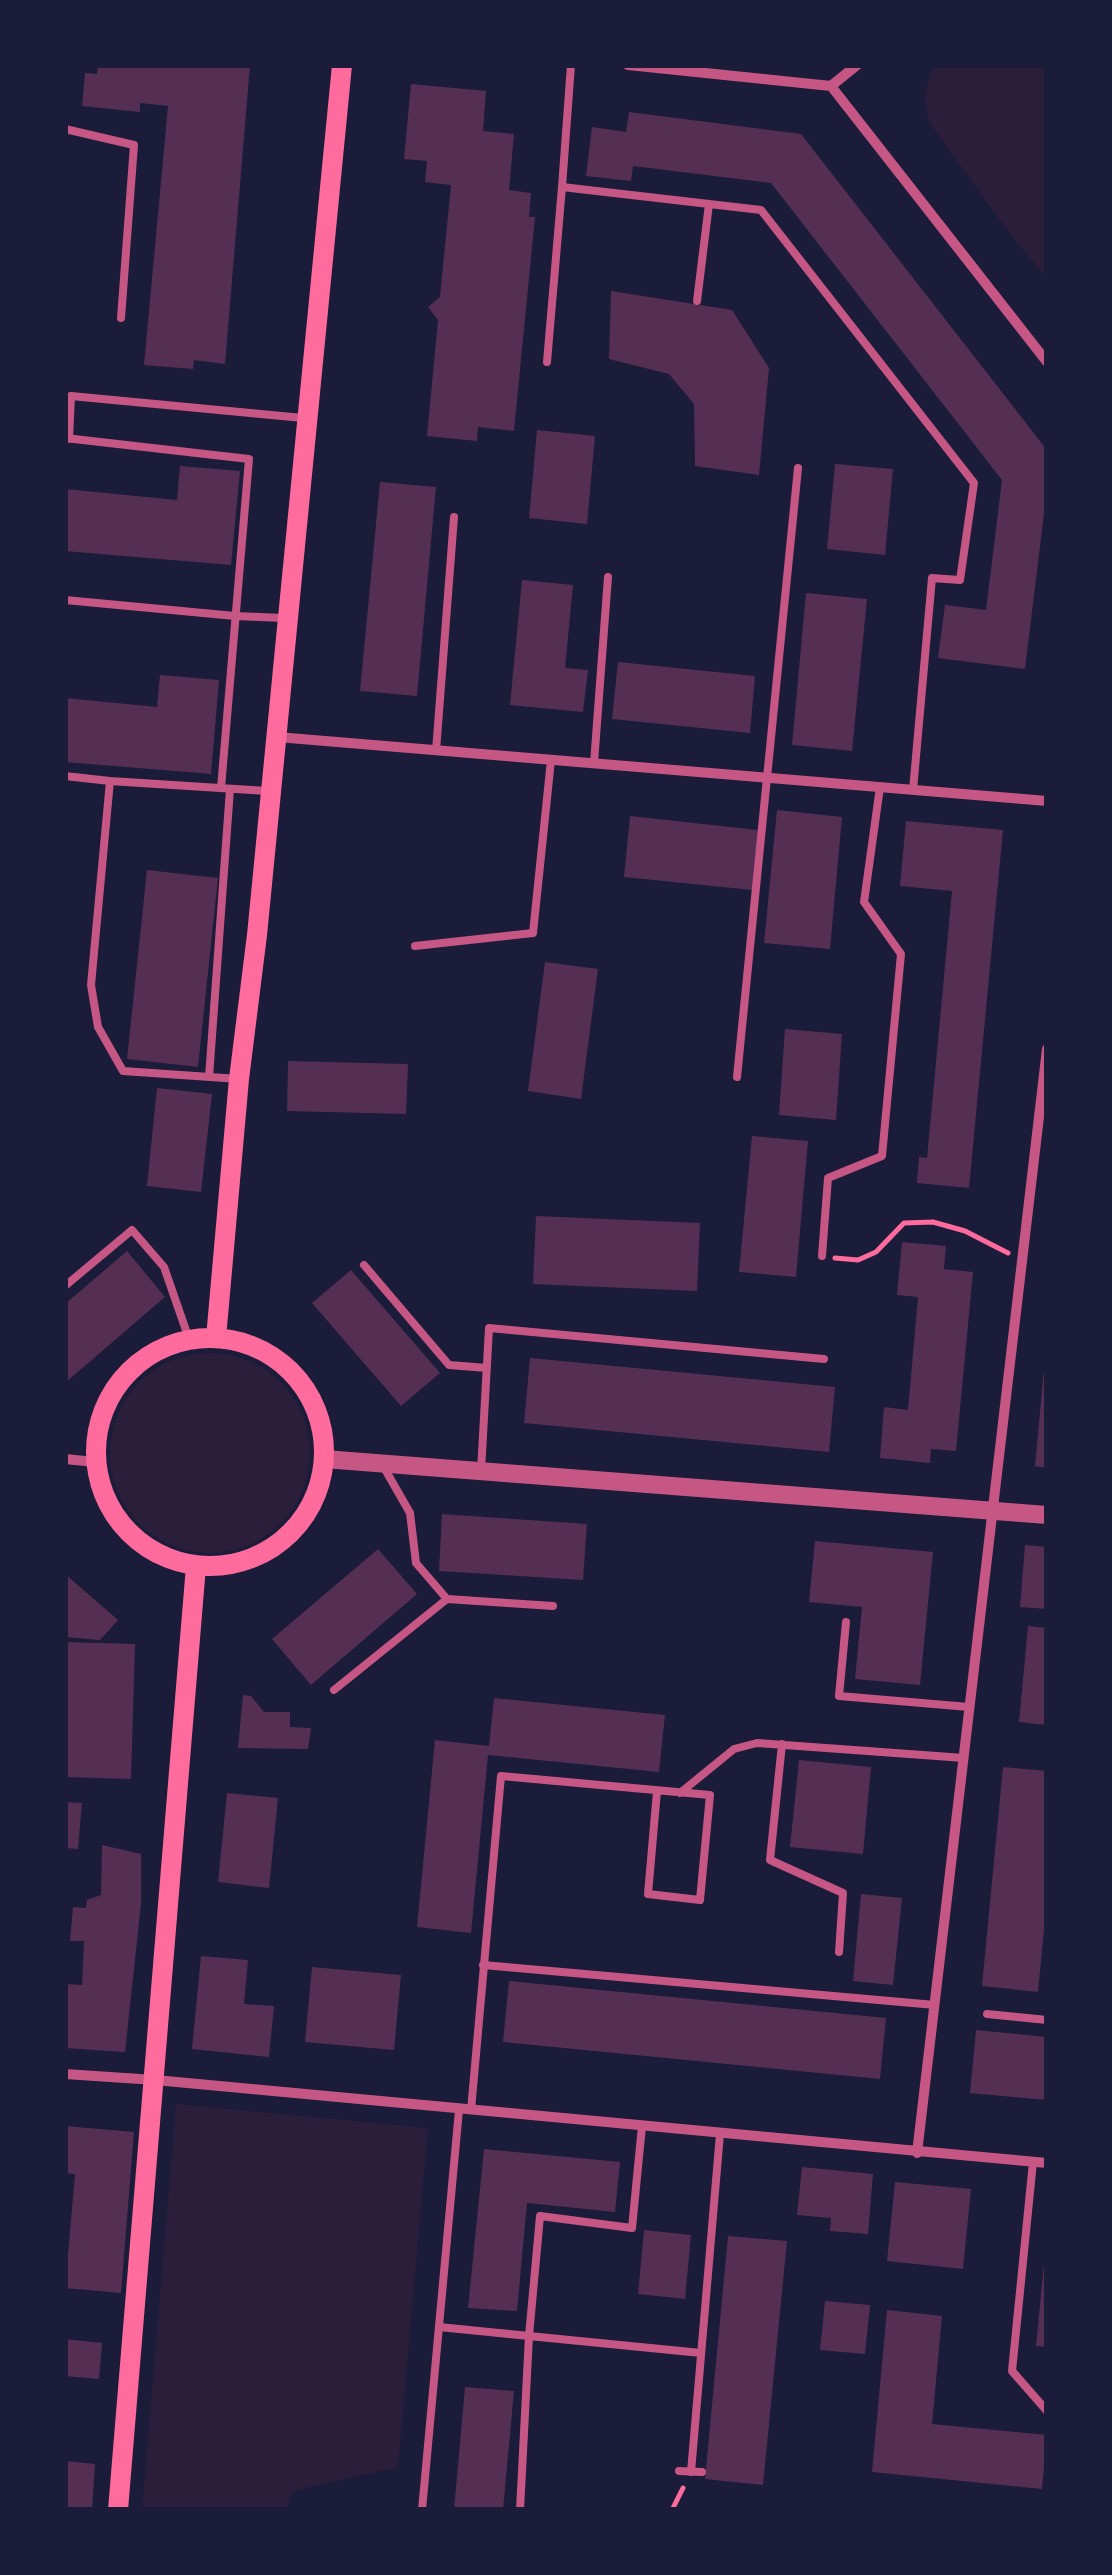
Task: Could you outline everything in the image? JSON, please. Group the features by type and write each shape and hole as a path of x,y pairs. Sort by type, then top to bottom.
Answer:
{"main road":[{"path":"216,1338 238,1079 277,737 342,65"},
{"path":"216,1338 245,1343 282,1364 307,1391 321,1425 324,1459 312,1504 291,1533 262,1555 232,1565 196,1566 153,1552 128,1534 106,1501 96,1462 99,1422 114,1388 152,1352 189,1340 216,1338"},
{"path":"118,2510 196,1566"}],"street":[{"path":"628,65 831,86 857,65"},
{"path":"831,86 1047,362"},
{"path":"277,737 1047,801"},
{"path":"918,2153 1047,1048"},
{"path":"324,1459 1047,1515"},
{"path":"65,1460 96,1462"},
{"path":"65,2074 1047,2163"}],"lane":[{"path":"547,362 571,65"},
{"path":"65,128 134,145 120,318"},
{"path":"562,187 762,210 974,483 960,580 932,578 913,790"},
{"path":"698,301 708,204"},
{"path":"208,1077 235,616 249,459 67,438 70,396 308,418"},
{"path":"737,1077 798,468"},
{"path":"436,750 454,517"},
{"path":"594,764 608,577"},
{"path":"65,600 288,618"},
{"path":"414,946 533,932 552,760"},
{"path":"65,776 271,791"},
{"path":"110,782 91,985 98,1027 122,1071 238,1079"},
{"path":"822,1256 828,1178 882,1156 901,954 864,902 880,787"},
{"path":"65,1286 132,1230 164,1267 189,1340"},
{"path":"364,1265 449,1365 487,1368"},
{"path":"481,1473 489,1328 824,1359"},
{"path":"382,1464 410,1513 416,1562 447,1599"},
{"path":"334,1690 447,1599 553,1606"},
{"path":"846,1622 840,1696 969,1707"},
{"path":"680,1793 734,1749 757,1743 964,1758"},
{"path":"782,1744 770,1860 842,1894 839,1952"},
{"path":"834,1763 836,1748"},
{"path":"422,2510 439,2328 484,1965 501,1776 680,1793 710,1796 700,1900 648,1894 658,1791"},
{"path":"484,1965 935,2004"},
{"path":"987,2014 1047,2020"},
{"path":"520,2510 540,2216 632,2228 642,2126"},
{"path":"691,2472 720,2134"},
{"path":"1033,2162 1012,2370 1047,2411"},
{"path":"439,2328 701,2353"},
{"path":"679,2471 702,2472"}],"path":[{"path":"822,1256 858,1260 876,1252 904,1223 933,1222 965,1231 992,1248 1022,1258"},
{"path":"672,2510 691,2472"}],"shaded area":[{"path":"935,65 1047,65 1047,278 931,125 924,102"},
{"path":"210,1353 248,1360 281,1382 303,1415 310,1453 303,1491 281,1524 248,1546 210,1553 172,1546 139,1524 117,1491 110,1453 117,1415 139,1382 172,1360"},
{"path":"176,2104 428,2128 398,2467 292,2491 287,2510 142,2510"}],"building":[{"path":"98,65 250,65 225,364 194,360 193,369 144,365 168,106 140,103 140,112 82,106 85,73 97,74"},
{"path":"411,84 486,91 483,131 514,134 509,190 531,193 529,217 535,217 514,431 478,427 477,441 427,436 438,320 428,307 440,297 451,185 425,182 427,161 404,159"},
{"path":"629,112 801,134 1047,450 1047,489 1025,669 938,658 945,605 986,610 1002,480 771,183 633,166 631,181 586,176 592,127 626,132"},
{"path":"611,291 732,310 769,368 759,475 695,466 694,404 669,374 609,359"},
{"path":"537,430 595,436 587,524 529,518"},
{"path":"835,464 893,469 885,555 827,549"},
{"path":"180,466 240,471 231,565 65,551 65,489 177,500"},
{"path":"380,482 436,487 417,696 360,691"},
{"path":"522,580 573,585 565,668 588,670 583,712 510,705"},
{"path":"806,593 867,599 852,751 792,745"},
{"path":"618,662 755,676 750,733 612,719"},
{"path":"160,675 219,680 211,774 65,762 65,698 157,707"},
{"path":"777,810 842,817 830,949 764,943"},
{"path":"630,816 758,830 752,890 624,877"},
{"path":"906,821 1003,830 969,1188 917,1183 919,1157 927,1158 952,891 900,886"},
{"path":"147,870 218,878 198,1067 127,1059"},
{"path":"545,962 598,969 581,1099 528,1091"},
{"path":"785,1029 842,1034 836,1120 779,1115"},
{"path":"288,1061 408,1064 406,1114 287,1111"},
{"path":"157,1088 212,1094 201,1192 147,1186"},
{"path":"752,1136 808,1141 796,1277 739,1272"},
{"path":"536,1216 700,1223 697,1291 533,1284"},
{"path":"902,1242 946,1246 944,1269 973,1272 956,1451 931,1449 930,1463 880,1458 884,1407 908,1410 918,1297 897,1295"},
{"path":"127,1251 165,1297 65,1383 65,1304"},
{"path":"351,1270 440,1373 401,1406 312,1303"},
{"path":"530,1358 835,1387 829,1452 524,1423"},
{"path":"1044,1369 1047,1370 1047,1468 1035,1466"},
{"path":"442,1514 587,1524 583,1580 439,1571"},
{"path":"815,1541 933,1552 920,1685 855,1679 862,1607 809,1602"},
{"path":"1025,1545 1047,1547 1047,1609 1020,1607"},
{"path":"378,1549 417,1594 311,1685 272,1639"},
{"path":"65,1574 118,1620 100,1640 65,1637"},
{"path":"1028,1626 1047,1628 1047,1725 1019,1722"},
{"path":"65,1642 135,1644 131,1779 65,1777"},
{"path":"243,1695 251,1696 264,1712 290,1712 290,1727 311,1728 308,1749 238,1748"},
{"path":"494,1698 665,1715 659,1772 488,1755 471,1933 417,1927 435,1740 489,1746"},
{"path":"799,1760 871,1767 863,1854 790,1847"},
{"path":"1003,1767 1047,1771 1047,1898 1038,1992 982,1986"},
{"path":"227,1793 278,1798 269,1888 218,1882"},
{"path":"65,1802 82,1803 78,1849 65,1848"},
{"path":"102,1845 141,1854 141,1904 125,2052 65,2048 65,1984 82,1985 84,1941 70,1941 73,1907 86,1908 87,1900 101,1895"},
{"path":"861,1894 902,1898 893,1985 853,1981"},
{"path":"201,1956 248,1960 244,2004 274,2006 269,2057 192,2049"},
{"path":"312,1967 401,1975 394,2050 305,2042"},
{"path":"509,1981 886,2018 880,2079 503,2042"},
{"path":"976,2030 1047,2037 1047,2100 970,2093"},
{"path":"65,2126 134,2132 121,2293 65,2288 75,2174 65,2173"},
{"path":"484,2149 620,2162 615,2212 527,2203 517,2311 468,2308"},
{"path":"802,2167 873,2174 868,2234 830,2231 831,2218 797,2215"},
{"path":"895,2182 971,2189 963,2269 887,2261"},
{"path":"644,2230 691,2235 685,2299 638,2294"},
{"path":"728,2236 787,2241 763,2485 705,2479"},
{"path":"1047,2263 1047,2347 1036,2346"},
{"path":"825,2301 870,2305 865,2354 820,2350"},
{"path":"887,2310 942,2316 932,2424 1047,2435 1042,2489 872,2472"},
{"path":"65,2339 102,2343 99,2379 65,2376"},
{"path":"465,2387 514,2391 503,2510 454,2510"},
{"path":"65,2461 95,2464 92,2510 65,2510"}]}
